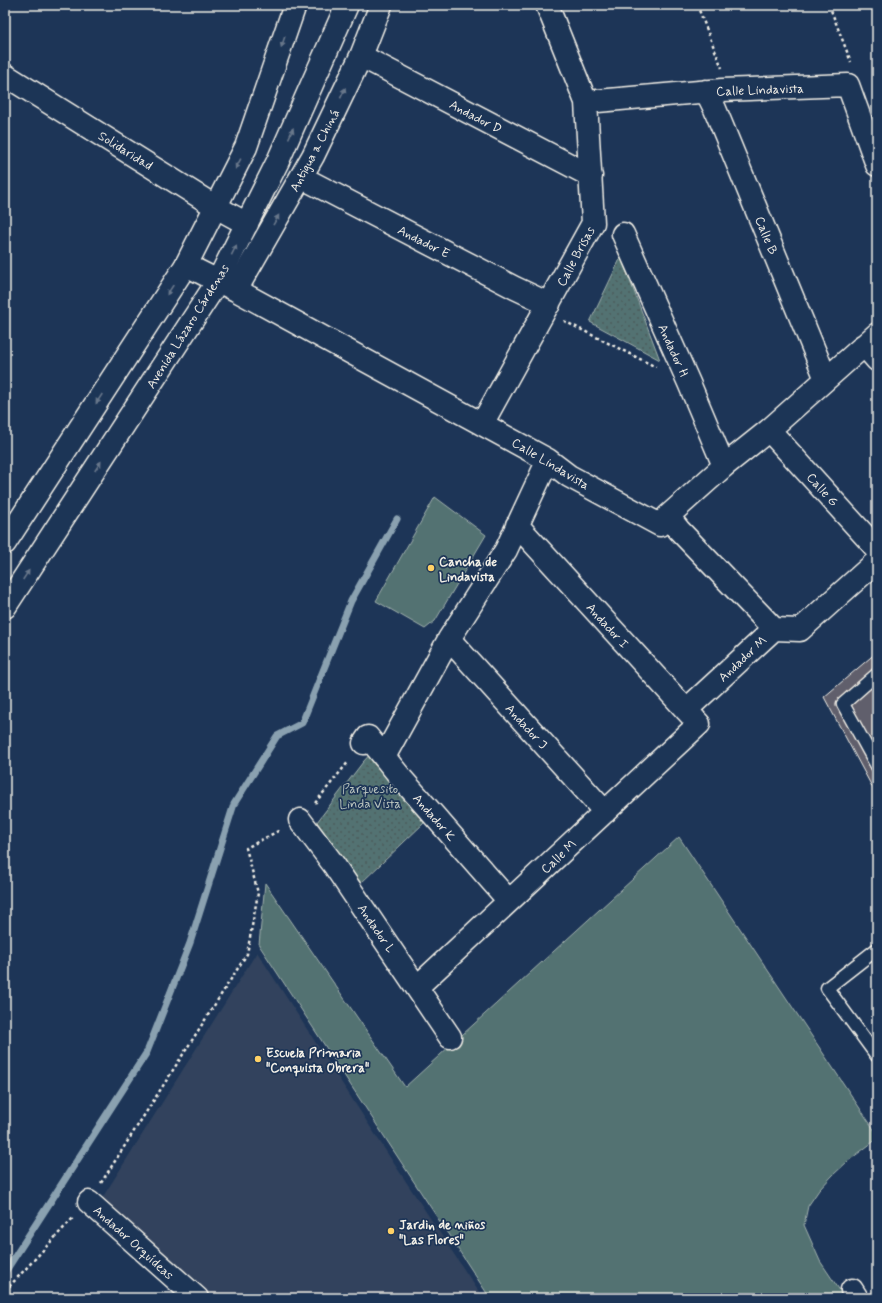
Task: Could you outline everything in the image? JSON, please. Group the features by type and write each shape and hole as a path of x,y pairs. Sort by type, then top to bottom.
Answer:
{"street":[{"path":"5,543 186,265 246,147 295,5"},
{"name":"Avenida Lázaro Cárdenas","path":"5,607 227,286 247,224 278,161 347,5"},
{"name":"Antigua a Chiná","path":"227,286 301,177 313,156 361,56 381,5"},
{"name":"Calle Brisas","path":"482,424 554,311 594,224 586,102 547,5"},
{"name":"Andador D","path":"361,56 591,176"},
{"name":"Solidaridad","path":"5,75 216,207 247,224"},
{"name":"Calle Lindavista","path":"586,102 706,91 848,85 877,165"},
{"name":"Calle B","path":"706,91 715,109 826,379"},
{"name":"Andador E","path":"301,177 516,288 554,311"},
{"name":"Andador H","path":"623,234 724,466"},
{"name":"Calle Lindavista","path":"186,265 548,460 569,476 660,525 724,466 769,430 826,379 873,346"},
{"name":"Calle G","path":"769,430 877,549"},
{"path":"384,757 449,639 506,550 548,460"},
{"path":"668,516 679,530 774,629"},
{"name":"Andador I","path":"517,525 692,717"},
{"name":"Andador M","path":"692,717 774,629 800,630 877,561"},
{"name":"Andador J","path":"449,639 605,812"},
{"name":"Calle M","path":"417,987 605,812 692,717"},
{"name":"Andador K","path":"364,743 368,737 402,779 509,901"},
{"name":"Andador L","path":"300,820 334,865 450,1037"},
{"name":"Andador Orquídeas","path":"89,1202 196,1298"}],"lane":[{"path":"877,674 843,704 877,766"},
{"path":"877,949 828,988 877,1056"}],"path":[{"path":"697,5 730,90"},
{"path":"829,5 853,66"},
{"path":"554,311 689,384"},
{"path":"5,1290 89,1202 247,954 258,893 246,848 300,820 364,743"}],"shaded area":[{"name":"Escuela Primaria \"Conquista Obrera\"","path":"257,952 483,1298 215,1298 99,1203"}],"green space":[{"path":"621,257 660,360 590,322"},
{"name":"Cancha de Lindavista","path":"435,497 486,535 435,621 425,629 376,601"},
{"name":"Parquesito Linda Vista","path":"373,751 424,823 361,883 317,822"},
{"path":"679,837 877,1134 877,1139 848,1161 819,1190 808,1206 804,1225 820,1261 845,1298 490,1298 259,945 265,883 405,1087"}],"building":[{"path":"877,652 877,796 824,697"}],"waterway":[{"path":"5,1272 147,1052 190,943 234,804 277,736 302,723 351,601 397,519"}],"place":[{"name":"Cancha de Lindavista","path":"431,568"},
{"name":"Escuela Primaria \"Conquista Obrera\"","path":"258,1059"},
{"name":"Jardin de niños \"Las Flores\"","path":"391,1231"}]}
